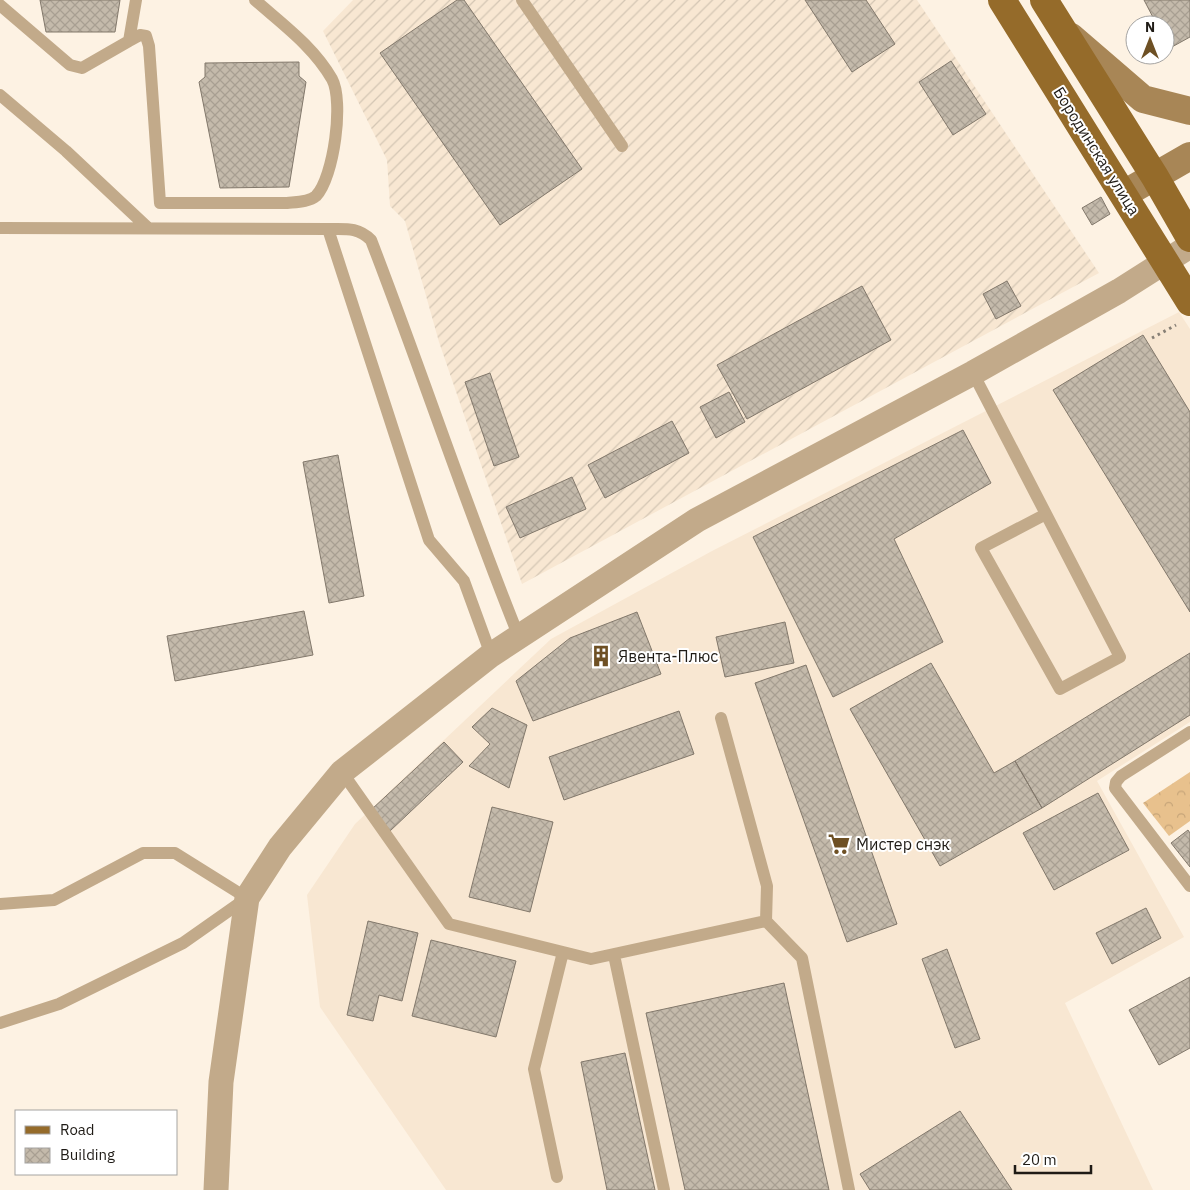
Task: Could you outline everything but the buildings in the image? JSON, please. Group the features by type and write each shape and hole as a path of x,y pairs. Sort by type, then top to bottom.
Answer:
{"main road":[{"name":"Бородинская улица","path":"1002,0 1164,261 1186,312"},
{"path":"1044,0 1155,177 1190,238"}],"street":[{"path":"1065,33 1143,99 1190,111"},
{"path":"1124,194 1190,156"},
{"path":"216,1190 221,1082 247,898 280,847 342,772 491,655 697,520 973,373 1119,291 1190,246"}],"lane":[{"path":"129,41 136,0"},
{"path":"0,5 75,68 87,66 140,35 146,36 149,46 160,203 287,203 304,201 315,197 326,180 339,118 333,81 315,53 255,0"},
{"path":"522,0 622,146"},
{"path":"0,95 66,151 147,227"},
{"path":"0,228 356,229 362,232 370,240 413,350 488,562 519,637"},
{"path":"328,229 429,540 464,581 491,655"},
{"path":"973,373 1046,514 1120,657 1060,689 982,548 1046,514"},
{"path":"721,718 767,886 766,921 802,958 849,1190"},
{"path":"1190,732 1121,776 1116,782 1115,788 1190,886"},
{"path":"342,772 449,924 591,959 766,921"},
{"path":"0,904 54,900 143,853 175,853 247,898 174,947 59,1004 0,1023"},
{"path":"557,1177 534,1068 563,952"},
{"path":"614,955 664,1190"}],"path":[{"path":"1152,338 1186,312"}],"shaded area":[{"path":"353,0 917,0 1099,273 522,584 439,342 405,221 390,206 387,160 323,31"},
{"path":"1179,312 1190,329 1190,722 1097,781 1184,937 1065,1003 1153,1190 446,1190 320,1007 307,895 355,824 551,639 712,551"}],"green space":[{"path":"1190,772 1190,821 1169,836 1143,803"}],"place":[{"name":"Явента-Плюс","path":"601,656"},
{"name":"Мистер снэк","path":"839,844"}]}
